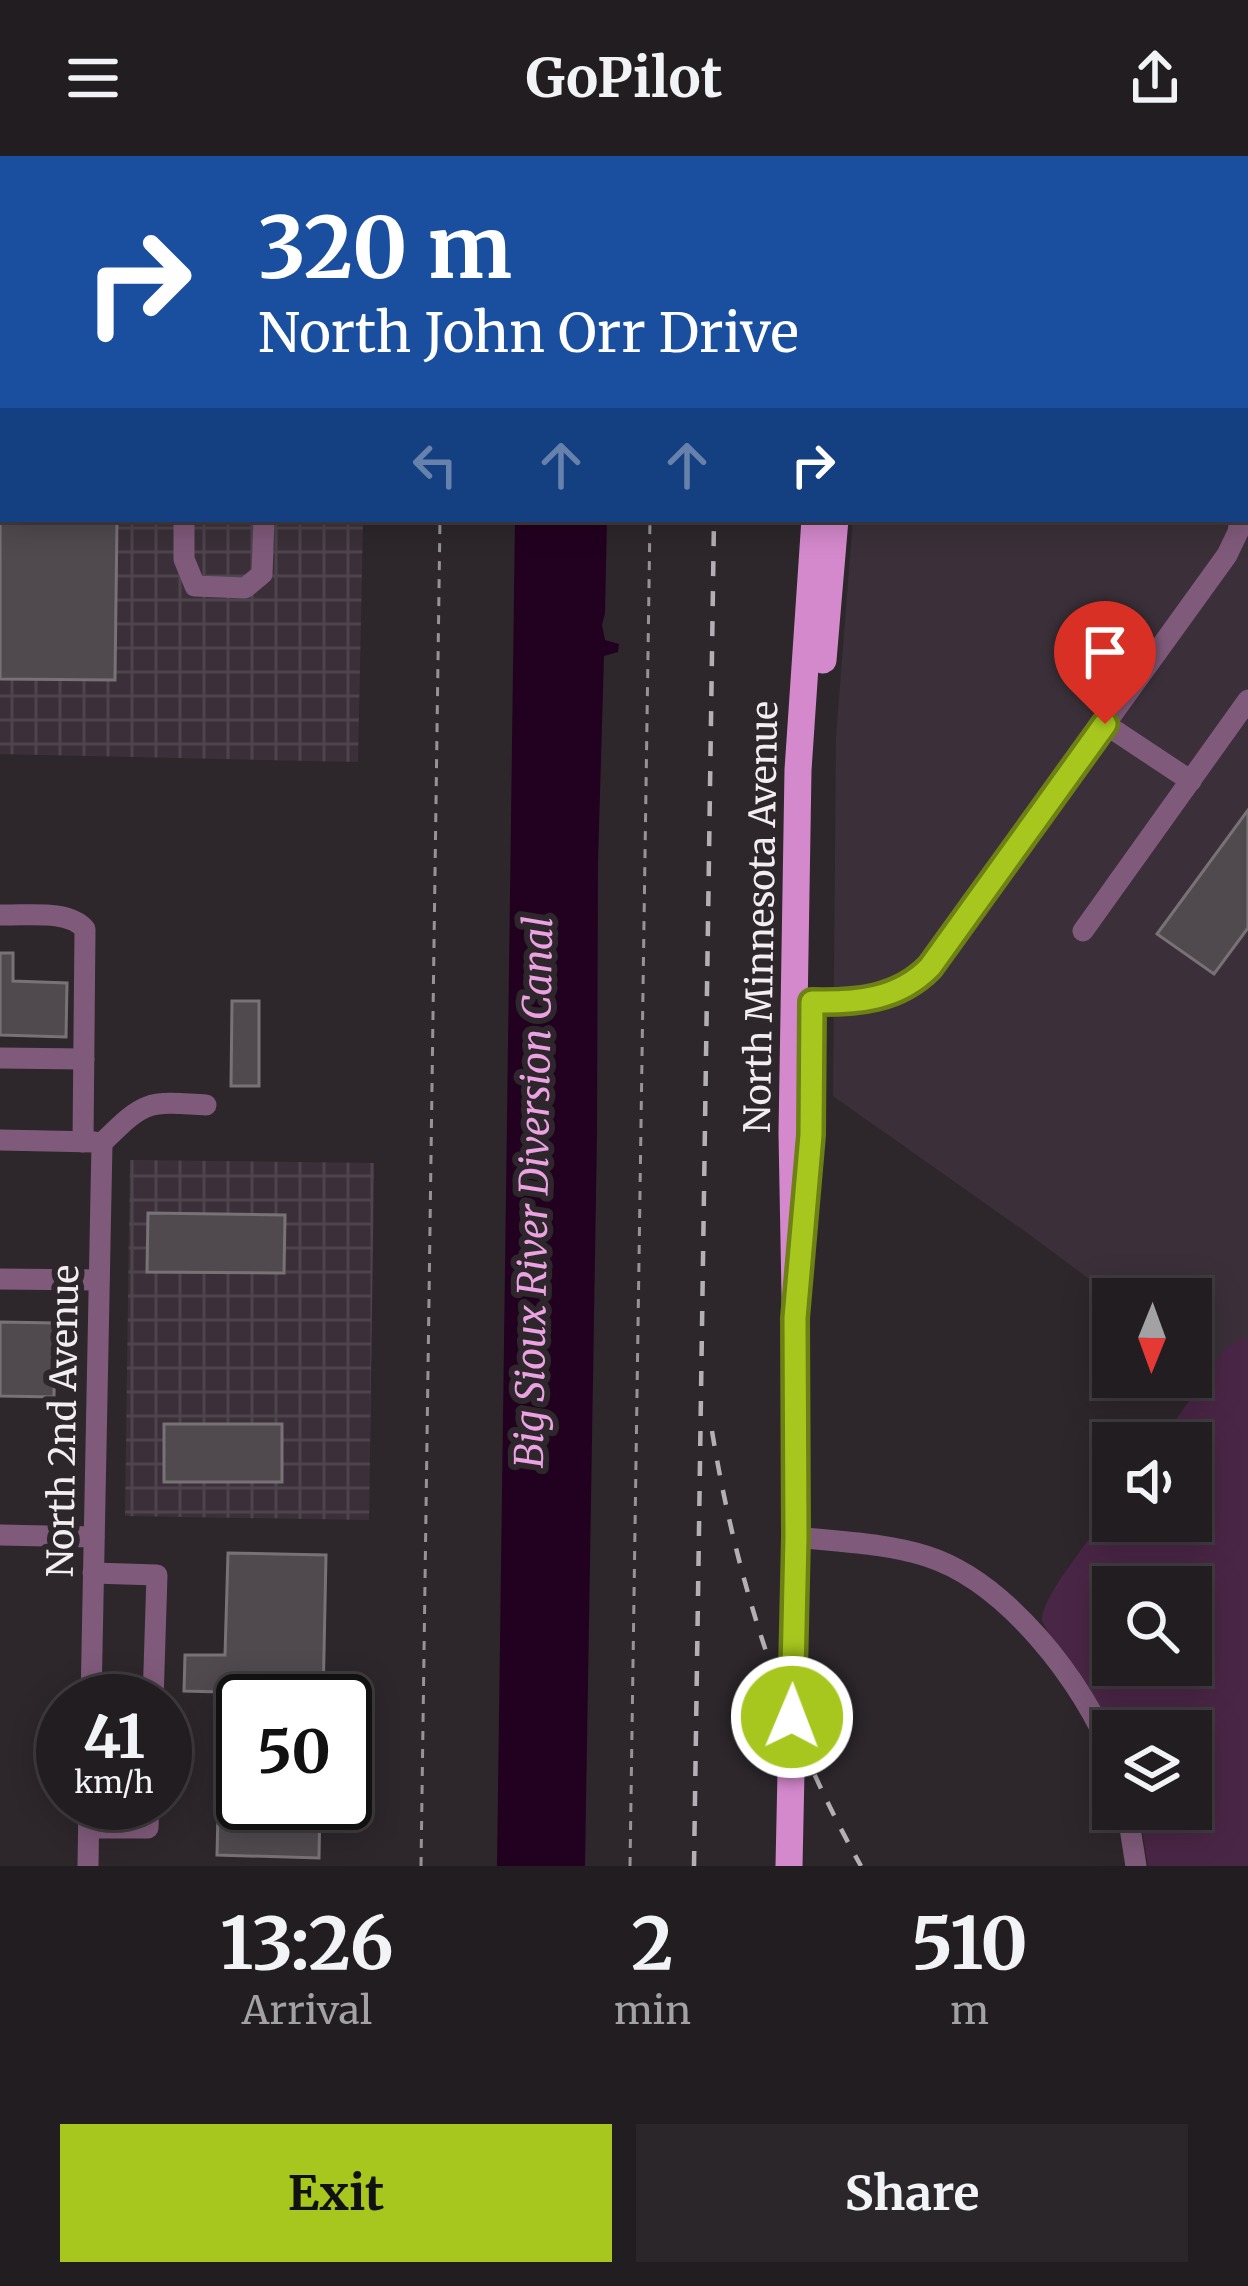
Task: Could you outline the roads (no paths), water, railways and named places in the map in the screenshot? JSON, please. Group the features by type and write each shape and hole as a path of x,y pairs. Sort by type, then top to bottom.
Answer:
{"main road":[{"name":"North Minnesota Avenue","path":"803,1001 800,724 815,522"},
{"name":"North Minnesota Avenue","path":"789,1866 796,1537 792,1135 835,522"}],"street":[{"path":"184,522 184,559 194,586 245,588 262,574 264,522"},
{"path":"803,1001 875,999 894,993 930,967 1227,555 1240,522"},
{"path":"1083,931 1248,700"},
{"path":"1105,724 1191,781"},
{"name":"North 2nd Avenue","path":"0,915 68,917 85,929 84,1059 99,1280 91,1674"},
{"path":"0,1058 84,1059"},
{"path":"0,1140 93,1142 142,1106 206,1105"},
{"path":"0,1279 99,1280"},
{"path":"0,1535 94,1537"},
{"path":"796,1537 903,1550 947,1564 969,1577 1015,1615 1057,1661 1092,1712"},
{"path":"93,1573 157,1576 154,1674"},
{"path":"88,1830 88,1866"},
{"path":"1130,1830 1136,1866"}],"water":[{"name":"Big Sioux River Diversion Canal","path":"515,522 607,522 602,625 605,640 619,644 618,652 604,656 598,863 585,1866 497,1866"}],"railway":[{"path":"694,1866 714,522"},
{"path":"712,1431 735,1545 767,1655 809,1763 861,1866"}]}
